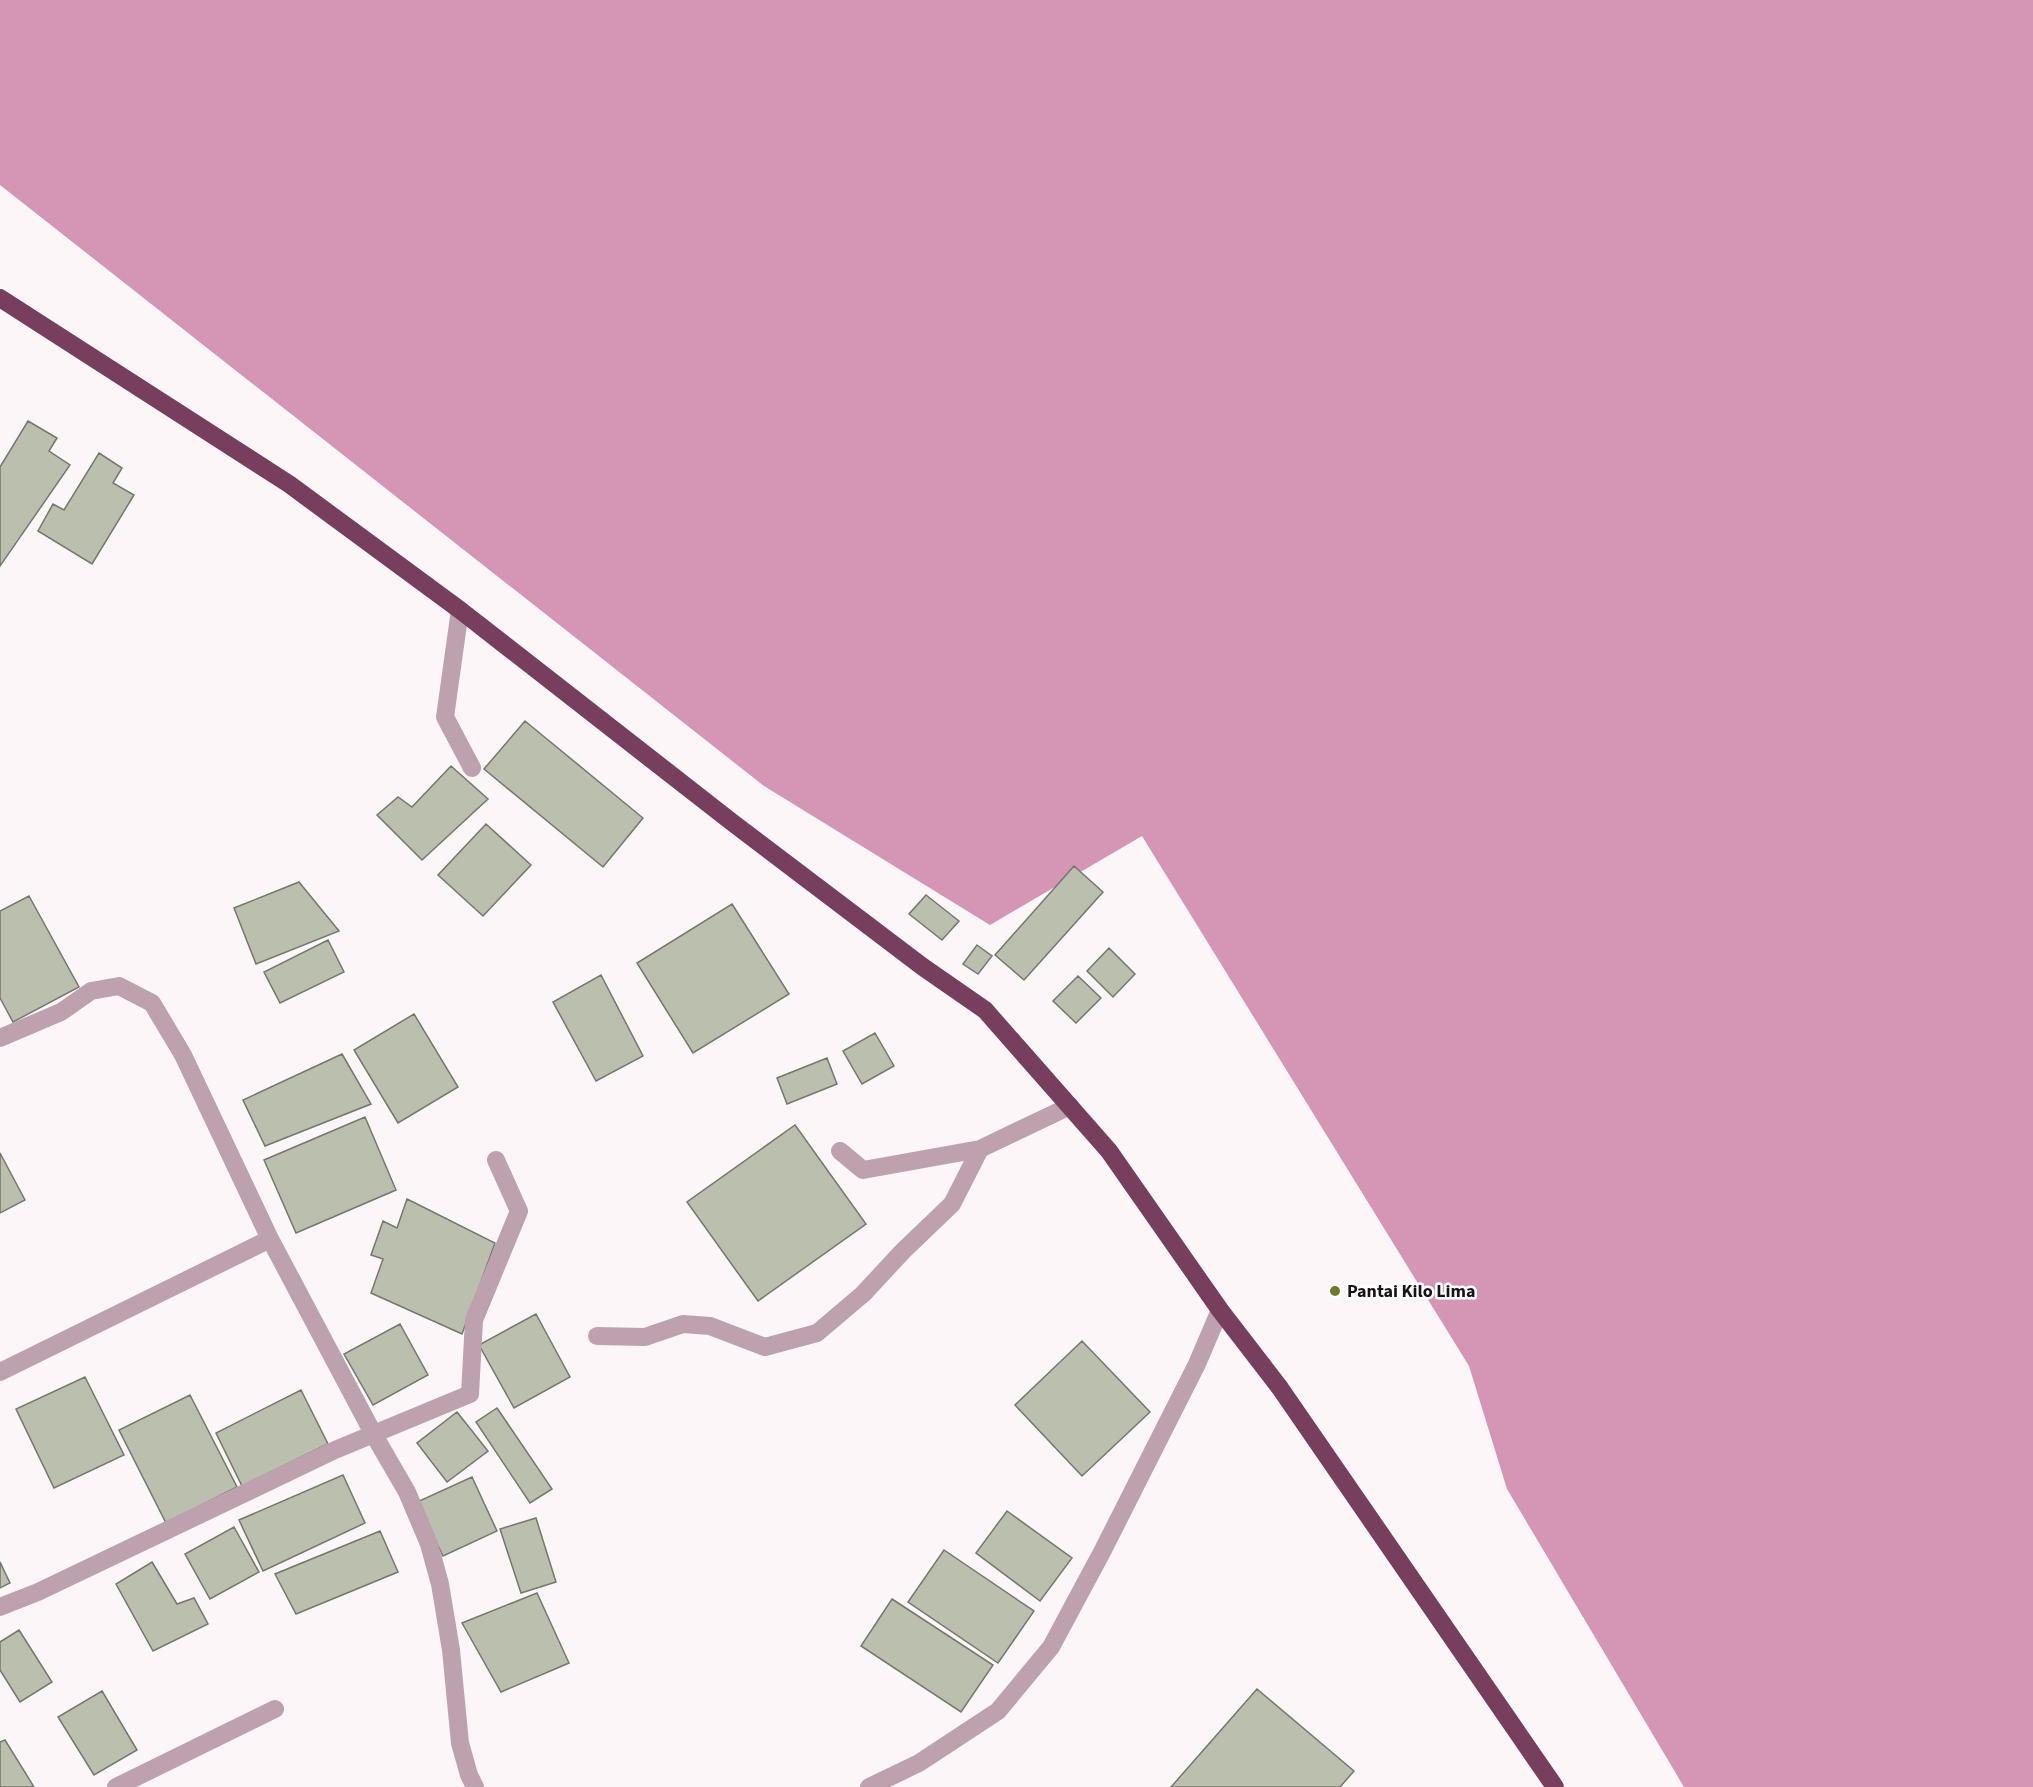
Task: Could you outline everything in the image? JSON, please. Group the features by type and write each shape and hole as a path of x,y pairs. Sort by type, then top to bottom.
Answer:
{"highway":[{"path":"0,298 289,484 460,610 923,967 985,1010 1109,1151 1220,1310 1280,1388 1555,1787"}],"street":[{"path":"460,610 445,717 472,768"},
{"path":"0,1038 61,1012 91,991 119,986 152,1002 183,1055 270,1239 374,1435 407,1492 429,1544 440,1584 451,1650 460,1743 468,1776 475,1787"},
{"path":"840,1151 863,1170 980,1149 1070,1106"},
{"path":"597,1336 645,1337 683,1324 710,1326 765,1347 817,1333 863,1294 952,1204 980,1149"},
{"path":"0,1607 38,1592 335,1450 471,1394 474,1320 519,1211 496,1160"},
{"path":"0,1372 270,1239"},
{"path":"869,1787 919,1763 998,1711 1051,1647 1197,1364 1220,1310"},
{"path":"116,1787 275,1709"}],"shaded area":[{"path":"0,0 2033,0 2033,1787 1684,1787 1507,1489 1469,1366 1142,836 990,925 764,786 0,185"}],"building":[{"path":"28,421 57,438 49,451 70,465 0,566 0,467"},
{"path":"99,453 122,468 113,483 134,495 92,564 38,531 53,504 64,510"},
{"path":"525,721 643,818 603,867 484,769"},
{"path":"451,766 488,799 422,860 377,815 398,797 412,807"},
{"path":"486,824 531,865 483,916 438,875"},
{"path":"1074,866 1103,892 1024,980 995,955"},
{"path":"299,882 339,931 256,964 234,908"},
{"path":"926,895 959,921 942,940 909,914"},
{"path":"29,896 79,987 13,1022 0,998 0,911"},
{"path":"732,904 789,994 693,1053 637,963"},
{"path":"328,940 344,972 280,1003 264,972"},
{"path":"977,945 992,956 978,974 963,964"},
{"path":"1109,948 1135,974 1113,997 1087,971"},
{"path":"601,975 643,1056 596,1081 553,1002"},
{"path":"1078,976 1101,998 1076,1023 1053,1001"},
{"path":"414,1014 458,1087 398,1123 354,1050"},
{"path":"875,1033 894,1066 862,1084 843,1051"},
{"path":"342,1054 371,1104 265,1146 243,1100"},
{"path":"827,1058 837,1084 787,1104 777,1078"},
{"path":"365,1117 396,1190 296,1233 264,1160"},
{"path":"795,1125 866,1224 758,1301 687,1202"},
{"path":"0,1153 25,1200 0,1213"},
{"path":"407,1199 495,1243 462,1334 371,1293 383,1259 371,1255 383,1221 397,1228"},
{"path":"536,1314 570,1377 514,1408 479,1345"},
{"path":"400,1324 428,1375 373,1405 344,1354"},
{"path":"1082,1341 1150,1412 1082,1476 1015,1405"},
{"path":"85,1377 124,1455 54,1488 16,1409"},
{"path":"301,1390 328,1444 242,1486 216,1433"},
{"path":"190,1395 237,1487 166,1523 119,1430"},
{"path":"497,1408 552,1489 530,1503 476,1422"},
{"path":"457,1412 488,1451 447,1482 417,1443"},
{"path":"343,1475 365,1523 263,1571 239,1520"},
{"path":"472,1477 497,1531 443,1556 417,1502"},
{"path":"1007,1511 1072,1558 1040,1601 976,1553"},
{"path":"536,1518 556,1582 521,1593 500,1529"},
{"path":"234,1527 259,1572 210,1599 185,1554"},
{"path":"380,1531 398,1572 296,1614 275,1574"},
{"path":"944,1550 1034,1611 998,1663 908,1602"},
{"path":"0,1562 10,1583 0,1588"},
{"path":"152,1562 177,1604 194,1598 208,1624 153,1651 116,1584"},
{"path":"537,1593 569,1663 501,1692 462,1623"},
{"path":"892,1599 993,1665 961,1712 861,1646"},
{"path":"19,1630 52,1682 20,1702 0,1670 0,1642"},
{"path":"1257,1689 1354,1771 1340,1787 1171,1787"},
{"path":"102,1691 137,1750 94,1775 58,1717"},
{"path":"5,1740 34,1787 0,1787 0,1742"}],"place":[{"name":"Pantai Kilo Lima","path":"1335,1291"}]}
